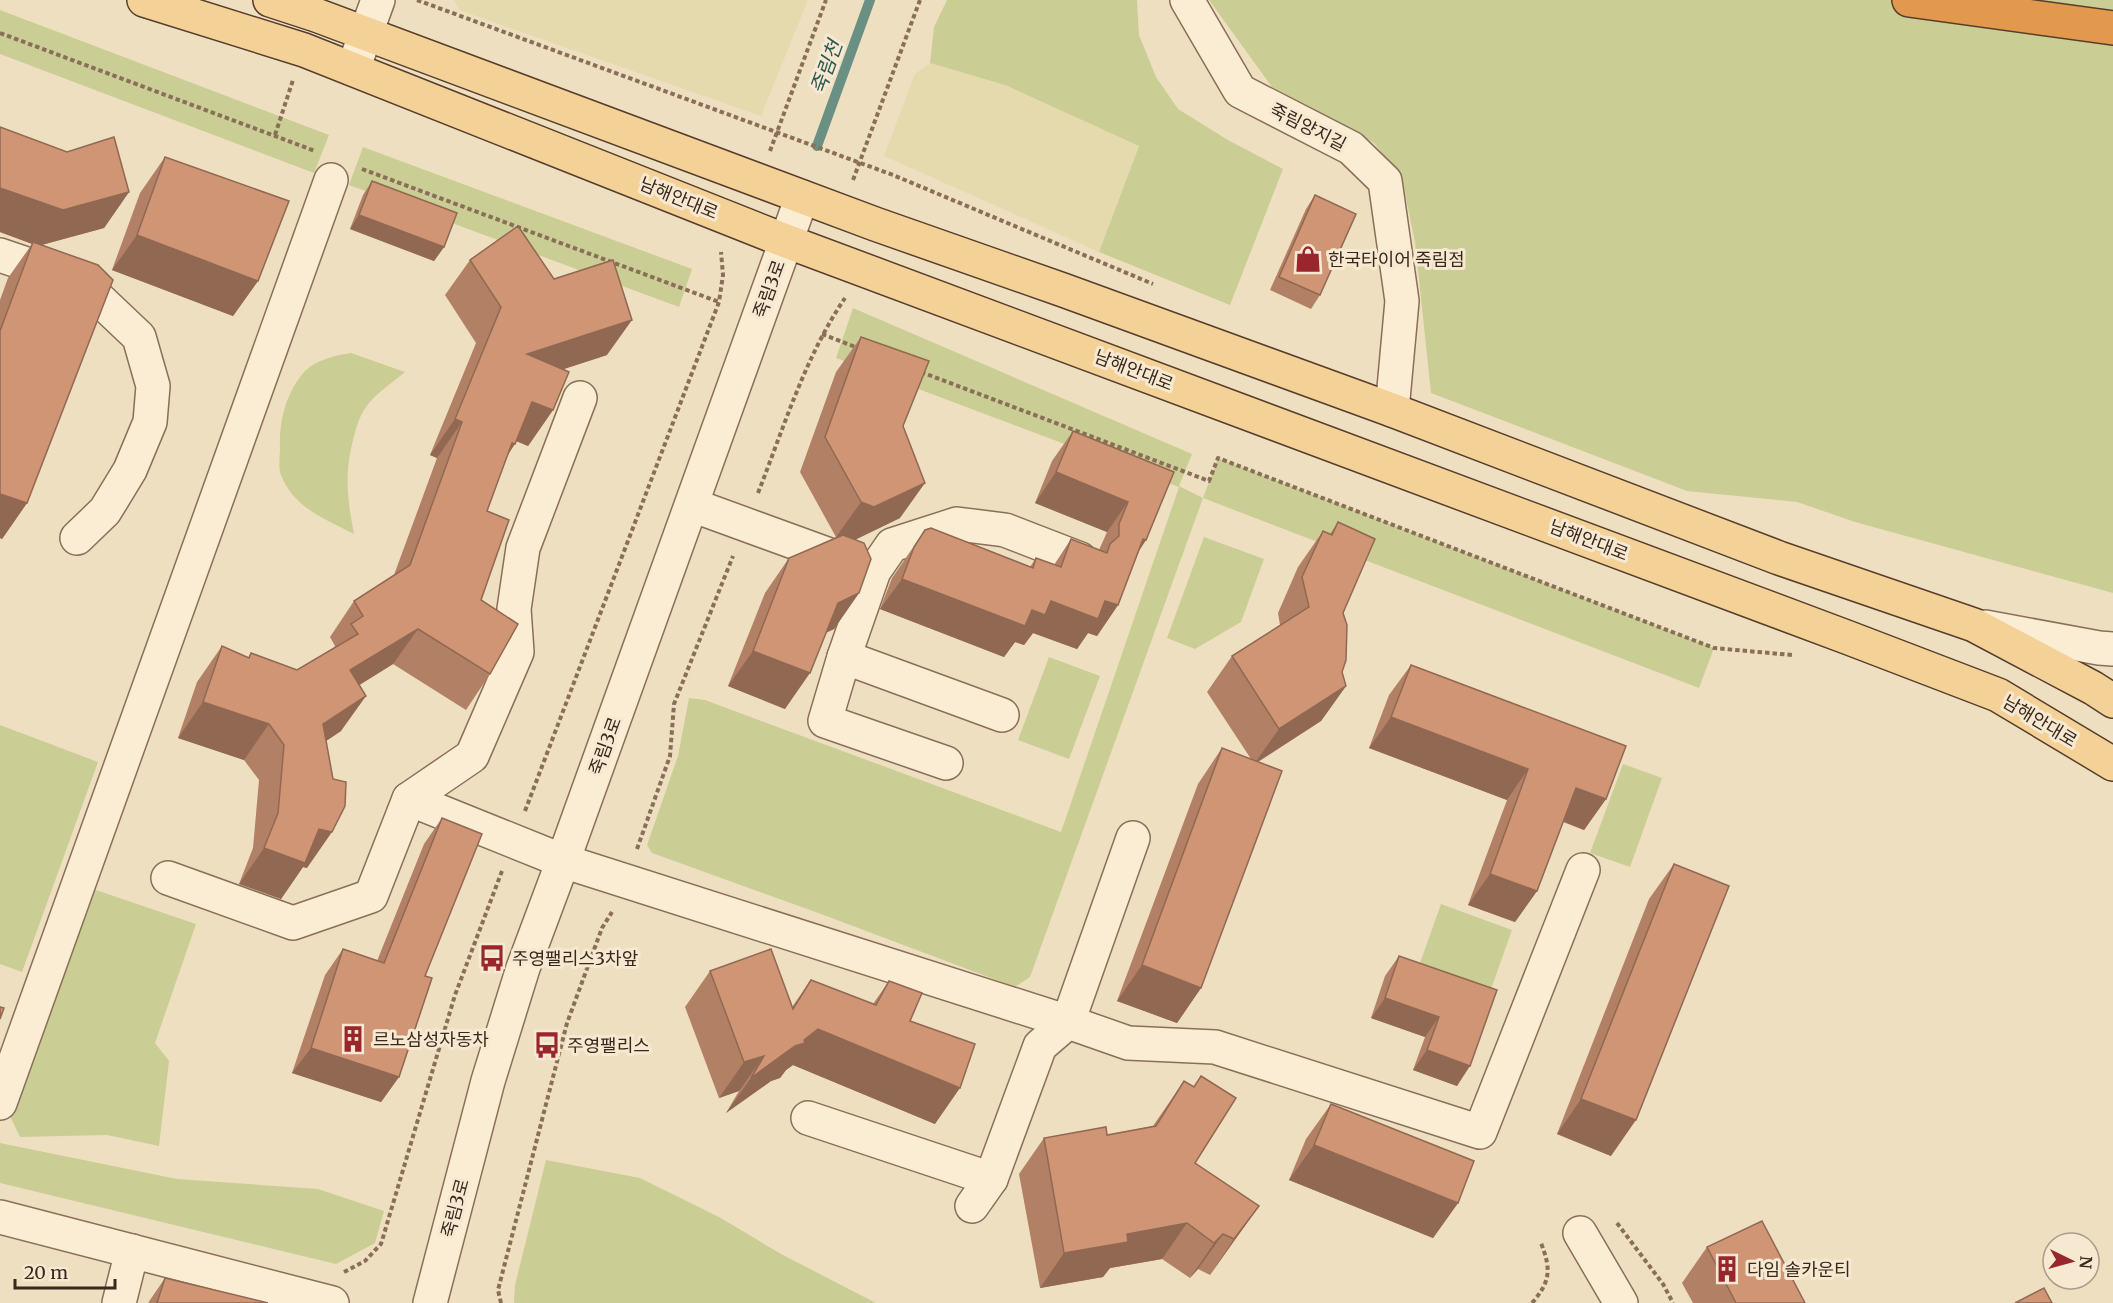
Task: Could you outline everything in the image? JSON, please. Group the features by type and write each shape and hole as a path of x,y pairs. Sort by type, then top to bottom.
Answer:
{"highway":[{"path":"1909,0 2113,28"}],"main road":[{"name":"남해안대로","path":"144,0 304,50 786,241 1998,695 2113,764"},
{"path":"270,0 316,15 842,212 1392,411 1779,558 1974,625 2093,688 2113,701"}],"street":[{"path":"353,69 378,0"},
{"name":"죽림양지길","path":"1187,0 1240,91 1351,148 1385,181 1402,301 1392,411"},
{"path":"0,1103 336,167"},
{"name":"죽림3로","path":"430,1303 492,1070 523,968 802,197"},
{"path":"0,255 82,283 139,337 153,386 150,422 130,470 105,511 77,538"},
{"path":"168,878 293,923 371,896 408,798 472,756 517,652 514,609 523,548 580,398"},
{"path":"692,506 874,571"},
{"path":"946,763 825,721 844,657 874,571 892,545 957,525 1005,530 1080,559"},
{"path":"1974,625 2113,649"},
{"path":"844,657 1002,715"},
{"path":"408,798 563,861 1128,1042 1215,1047 1480,1132 1583,870"},
{"path":"972,1206 991,1179 1040,1046 1068,1022 1133,838"},
{"path":"808,1118 991,1179"},
{"path":"0,1217 132,1251 335,1289"},
{"path":"1580,1233 1621,1303"},
{"path":"119,1303 132,1251"}],"path":[{"path":"417,0 860,163 1154,285"},
{"path":"759,181 826,0"},
{"path":"842,212 920,0"},
{"path":"0,33 275,136 336,167 719,302"},
{"path":"275,136 294,75"},
{"path":"523,816 719,302 723,275 720,243"},
{"path":"644,857 636,848 670,756 674,704 810,360 822,334 850,290"},
{"path":"822,334 866,351"},
{"path":"910,368 1209,481 1218,458 1714,648"},
{"path":"335,1289 381,1244 455,995 506,861"},
{"path":"501,1303 498,1290 567,1023 602,928 610,912 621,908"},
{"path":"1617,1223 1663,1284 1673,1303"},
{"path":"1532,1303 1544,1290 1550,1265 1541,1243"}],"shaded area":[{"path":"454,0 808,0 761,116 459,10"},
{"path":"930,63 1005,85 1139,146 1099,252 884,156 915,74"}],"green space":[{"path":"947,0 1137,0 1139,35 1156,77 1178,109 1228,140 1283,169 1230,305 1099,252 1139,146 1005,85 930,63 934,27"},
{"path":"1209,0 2113,0 2113,593 1855,522 1797,502 1687,491 1431,393 1415,242 1402,179 1374,143 1272,87"},
{"path":"0,10 329,135 314,173 0,54"},
{"path":"363,147 692,269 679,307 349,185"},
{"path":"853,308 1192,454 1179,486 1203,498 1030,977 1015,987 652,853 647,845 678,756 689,698 705,700 1061,832 1179,487 836,358"},
{"path":"351,353 405,372 372,399 362,413 357,426 348,474 348,496 354,534 302,504 287,486 279,465 282,417 288,397 298,379 320,361"},
{"path":"1218,458 1714,648 1699,688 1203,498"},
{"path":"1204,537 1264,559 1241,622 1195,649 1167,638"},
{"path":"1049,657 1100,676 1069,759 1018,740"},
{"path":"0,725 98,762 22,972 0,964"},
{"path":"1623,764 1662,778 1630,867 1590,853"},
{"path":"87,887 196,924 155,1043 169,1061 159,1146 107,1135 20,1137 7,1110"},
{"path":"1441,904 1512,930 1485,1006 1414,980"},
{"path":"0,1143 177,1179 318,1189 384,1211 375,1243 336,1264 0,1183"},
{"path":"546,1160 640,1178 719,1217 781,1254 876,1303 514,1303 515,1285"}],"building":[{"path":"0,127 67,152 114,137 129,192 63,210 0,188"},
{"path":"165,157 289,201 258,281 137,235"},
{"path":"372,181 457,213 444,247 359,215"},
{"name":"한국타이어 죽림점","path":"1315,195 1356,214 1320,295 1279,277"},
{"path":"518,226 554,279 613,260 632,320 527,354 569,372 553,410 532,402 515,444 512,443 487,511 509,520 481,600 518,624 490,674 418,629 350,670 366,696 323,724 333,779 346,782 345,806 332,832 319,829 305,863 264,848 278,813 284,745 269,724 203,702 222,646 249,658 251,653 297,670 358,634 351,624 363,616 354,601 410,565 462,422 455,419 501,307 470,260"},
{"path":"33,242 98,265 113,280 27,503 0,494 0,331"},
{"path":"861,337 929,361 903,426 925,483 874,507 861,502 825,437"},
{"path":"1073,431 1174,472 1146,540 1143,539 1118,605 1105,601 1098,619 1051,601 1045,615 1032,610 1025,626 902,579 914,547 925,530 931,528 1033,568 1036,558 1061,567 1071,539 1107,553 1110,544 1119,536 1119,524 1128,502 1056,472"},
{"path":"1338,522 1375,539 1343,613 1347,625 1346,660 1342,672 1346,686 1279,729 1232,656 1309,607 1302,577 1323,531 1332,535"},
{"path":"843,535 864,543 871,559 859,593 838,603 810,673 753,651 789,558"},
{"path":"1411,665 1626,746 1606,799 1576,788 1537,891 1490,874 1528,769 1391,717"},
{"path":"1222,748 1282,771 1201,988 1142,965"},
{"path":"442,818 482,834 425,976 432,978 399,1077 311,1048 343,949 384,963"},
{"path":"1674,864 1729,886 1636,1120 1581,1099"},
{"path":"771,949 793,1009 811,980 876,1005 889,981 922,993 910,1021 975,1044 960,1088 818,1029 804,1040 805,1043 795,1046 751,1078 764,1056 744,1062 710,971"},
{"path":"1399,956 1497,990 1470,1066 1427,1050 1439,1017 1385,998"},
{"path":"0,1007 4,1008 0,1019"},
{"path":"1201,1076 1236,1098 1195,1163 1259,1206 1234,1239 1223,1234 1214,1243 1187,1223 1127,1234 1128,1242 1064,1253 1044,1138 1106,1127 1107,1135 1156,1126 1184,1081 1194,1087"},
{"path":"1331,1104 1474,1161 1458,1203 1314,1145"},
{"path":"1762,1221 1805,1303 1736,1303 1707,1247"},
{"path":"165,1278 268,1303 157,1303"},
{"path":"2041,1290 2046,1291 2052,1303 2015,1303"}],"waterway":[{"name":"죽림천","path":"817,146 870,0"}],"place":[{"name":"한국타이어 죽림점","path":"1308,259"},
{"name":"주영팰리스3차앞","path":"492,958"},
{"name":"르노삼성자동차","path":"353,1039"},
{"name":"주영팰리스","path":"547,1045"},
{"name":"다임 솔카운티","path":"1727,1269"}]}
